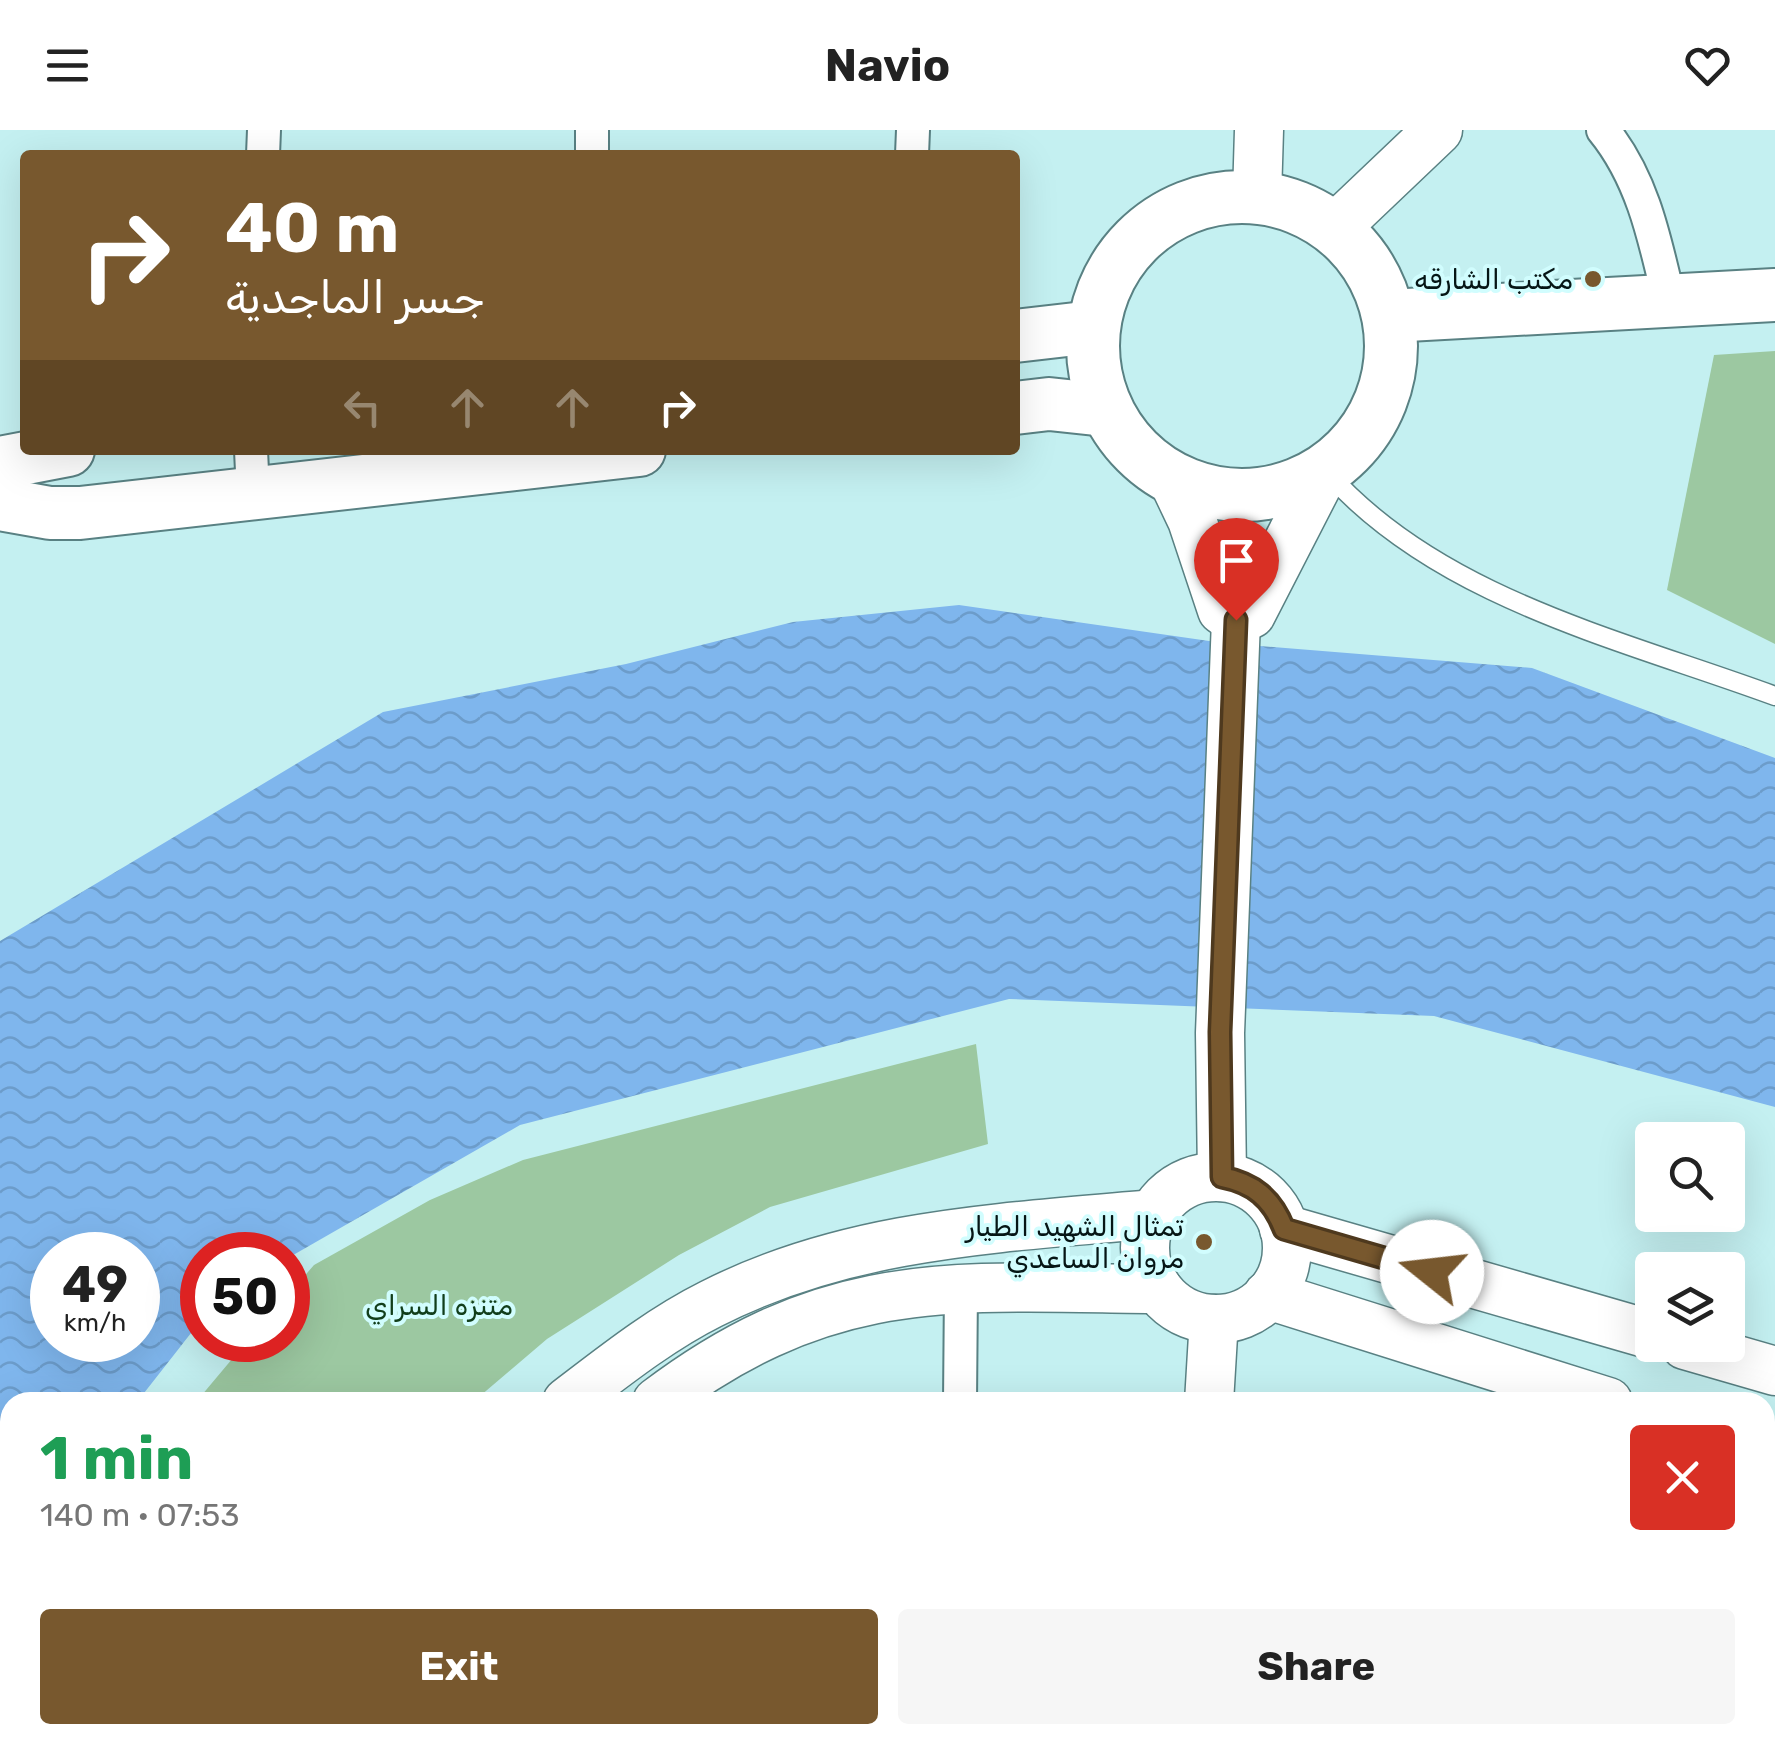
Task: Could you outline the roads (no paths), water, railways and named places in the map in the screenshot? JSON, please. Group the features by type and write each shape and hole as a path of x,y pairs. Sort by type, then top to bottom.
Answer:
{"main road":[{"path":"1257,196 1259,130"},
{"path":"1335,228 1438,130"},
{"path":"1257,196 1299,206 1335,228 1369,268 1388,316 1391,360 1381,402 1358,440 1325,470 1297,486 1266,494 1202,492 1172,480 1133,451 1105,410 1093,370 1093,327 1106,282 1131,244 1168,214 1211,198 1257,196"},
{"path":"1388,316 1775,294"},
{"path":"1020,335 1093,327"},
{"path":"1020,407 1048,404 1105,410"},
{"path":"0,463 42,455"},
{"path":"0,504 50,513 80,513 252,472 551,455"},
{"path":"1236,620 1251,614 1325,470"},
{"path":"1172,480 1192,520 1222,610 1236,620"},
{"path":"1222,1177 1220,1032 1236,620"},
{"path":"1222,1177 1254,1188 1278,1212 1284,1229 1284,1264 1268,1295 1234,1316 1214,1319 1182,1310 1158,1289 1150,1275 1145,1244 1154,1214 1176,1189 1190,1182 1222,1177"},
{"path":"580,1392 652,1338 710,1304 834,1255 898,1240 1154,1214"},
{"path":"1284,1229 1635,1331"},
{"path":"673,1392 780,1326 853,1302 961,1288 1158,1289"},
{"path":"1268,1295 1568,1392"},
{"path":"1210,1392 1214,1319"},
{"path":"1744,1362 1775,1371"}],"street":[{"path":"1603,130 1617,147 1650,216 1669,300"},
{"path":"960,1392 961,1288"}],"lane":[{"path":"1325,470 1360,510 1411,549 1476,586 1775,696"}],"water":[{"path":"959,605 1223,643 1532,668 1775,758 1775,1107 1434,1016 1009,999 520,1125 310,1245 310,1232 180,1232 180,1347 145,1392 0,1392 0,941 383,712 626,664 793,622"}],"place":[{"name":"مكتب الشارقه","path":"1593,279"},
{"name":"تمثال الشهيد الطيار مروان الساعدي","path":"1204,1242"}],"park label":[{"name":"متنزه السراي","path":"439,1305"}]}
